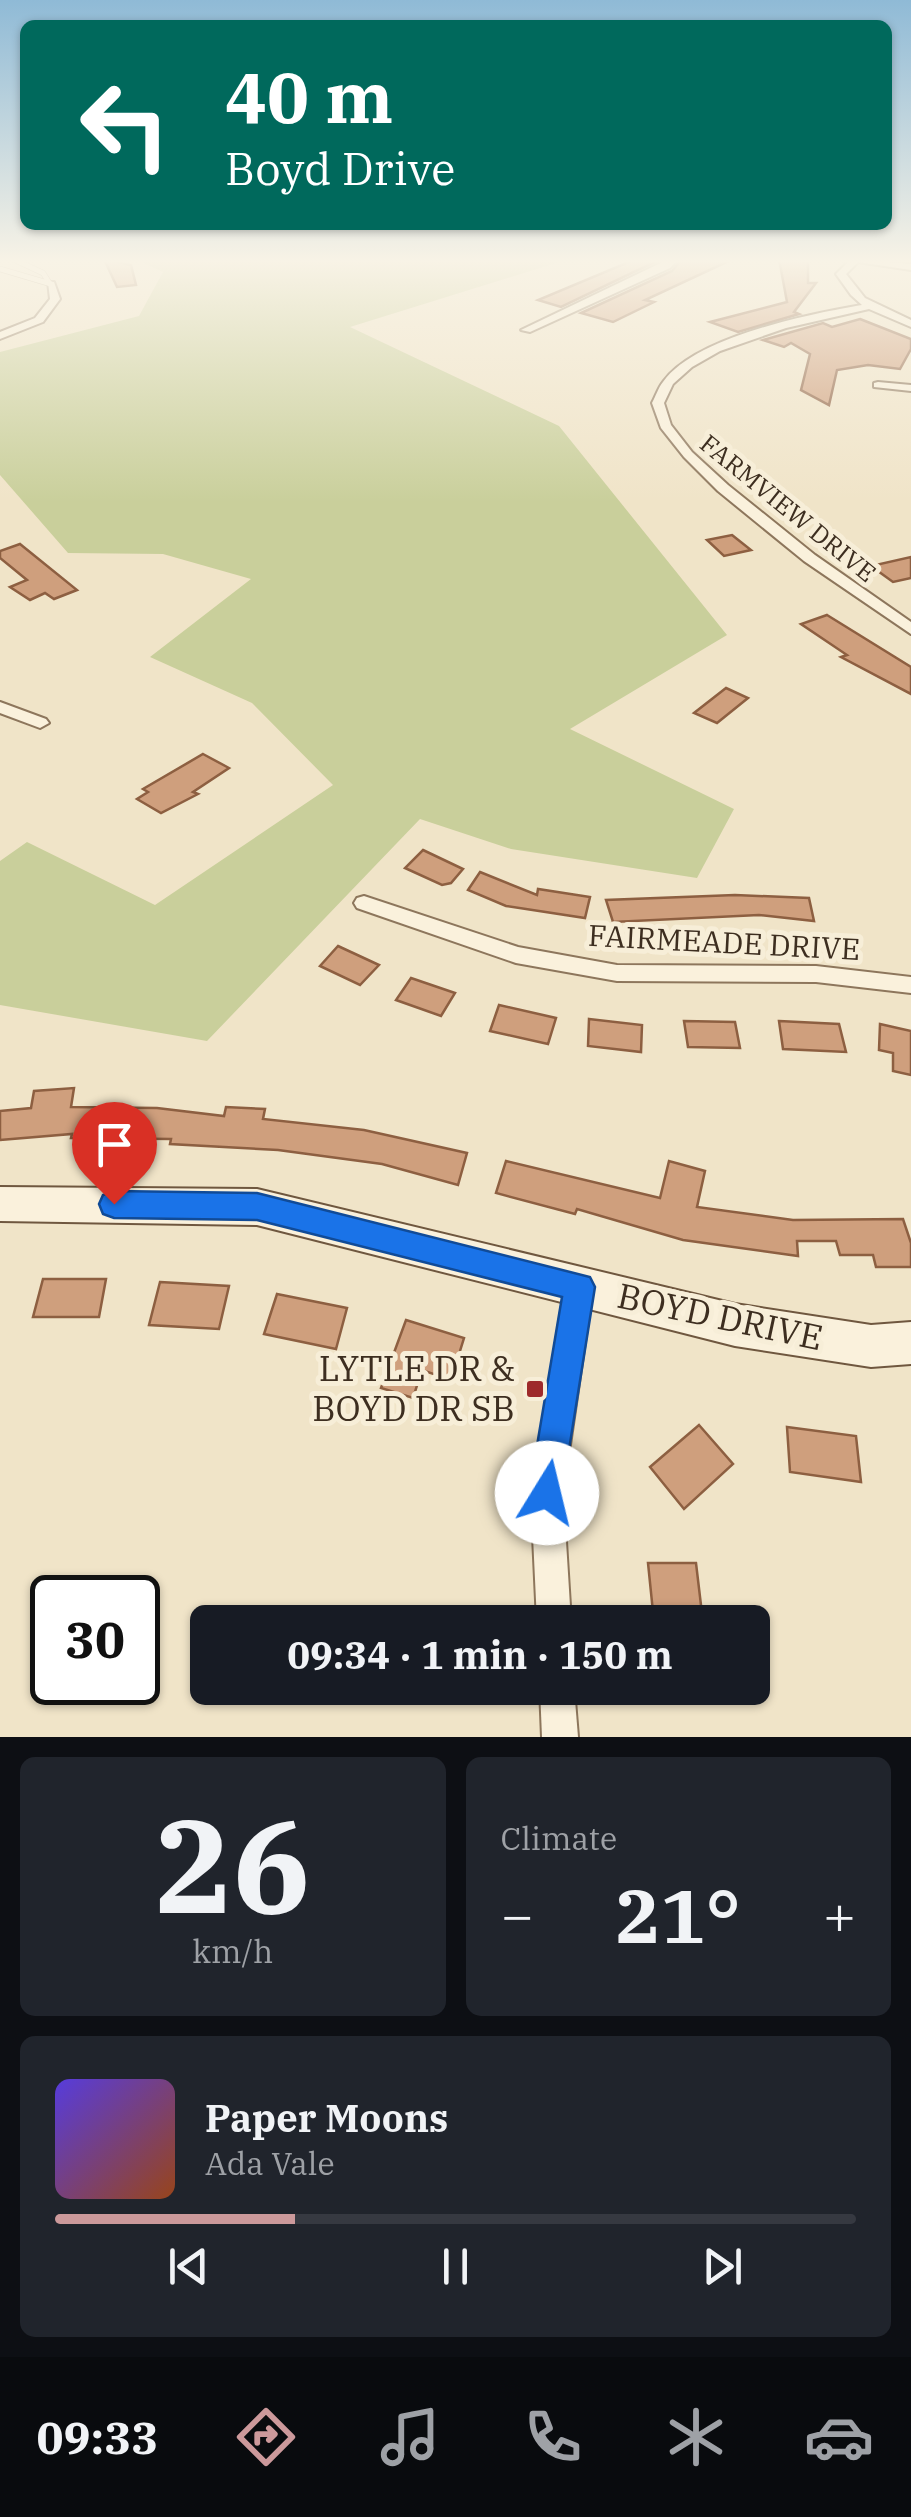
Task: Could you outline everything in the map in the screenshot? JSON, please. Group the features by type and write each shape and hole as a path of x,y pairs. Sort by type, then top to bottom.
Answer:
{"street":[{"name":"FARMVIEW DRIVE","path":"739,340 669,382 658,404 662,429 696,464 868,602 911,629"},
{"path":"878,385 911,388"},
{"path":"0,707 40,723"},
{"name":"FAIRMEADE DRIVE","path":"364,903 516,956 617,974 816,974 911,985"},
{"name":"BOYD DRIVE","path":"0,1204 257,1207 734,1325 871,1346 911,1344"},
{"path":"553,1605 547,1493 579,1287"},
{"path":"558,1705 560,1737"}],"green space":[{"path":"46,340 378,340 559,426 727,635 570,729 734,809 697,878 511,849 420,819 207,1041 0,1005 0,861 27,842 155,905 333,785 252,703 150,657 251,579 163,554 68,553 0,475 0,352"}],"building":[{"path":"763,340 911,340 911,349 900,369 868,365 837,370 829,405 801,390 810,354 791,343 784,347"},
{"path":"732,535 751,550 724,556 707,540"},
{"path":"20,544 77,590 54,599 45,593 30,600 10,587 27,580 0,558 0,551"},
{"path":"911,557 911,578 893,582 871,566"},
{"path":"827,615 911,667 911,694 841,657 847,655 801,624"},
{"path":"726,688 748,698 717,723 694,713"},
{"path":"203,754 229,768 193,792 198,794 161,813 137,799 148,792 143,789"},
{"path":"423,850 463,869 451,883 442,885 405,868"},
{"path":"480,872 537,895 538,889 590,897 585,918 506,906 468,890"},
{"path":"735,895 809,898 814,921 759,915 613,922 606,900"},
{"path":"338,946 379,965 360,985 320,966"},
{"path":"411,978 455,993 441,1016 396,1000"},
{"path":"499,1005 556,1018 548,1044 490,1031"},
{"path":"589,1019 642,1025 641,1052 588,1046"},
{"path":"684,1021 735,1022 740,1048 688,1047"},
{"path":"779,1021 839,1024 846,1052 783,1049"},
{"path":"880,1024 911,1031 911,1075 893,1071 893,1053 879,1050"},
{"path":"74,1088 71,1107 157,1108 224,1116 226,1107 265,1109 263,1119 364,1130 467,1153 458,1185 382,1164 278,1150 170,1144 171,1139 71,1138 72,1134 0,1140 0,1111 31,1108 34,1091"},
{"path":"506,1161 660,1198 669,1161 705,1171 697,1207 793,1220 903,1219 911,1243 911,1267 876,1267 873,1255 840,1255 836,1241 797,1241 798,1256 683,1240 577,1209 575,1214 496,1193"},
{"path":"43,1279 106,1279 99,1317 33,1317"},
{"path":"160,1282 229,1286 219,1329 149,1325"},
{"path":"277,1294 347,1308 336,1349 264,1334"},
{"path":"406,1320 464,1338 451,1380 422,1370 413,1398 381,1388"},
{"path":"699,1425 733,1464 684,1509 650,1467"},
{"path":"787,1427 856,1436 861,1482 790,1472"},
{"path":"648,1563 696,1563 701,1605 652,1605"}],"place":[{"name":"LYTLE DR & BOYD DR SB","path":"535,1389"}],"route":[{"path":"114,1204 257,1207 579,1287 547,1493"}]}
